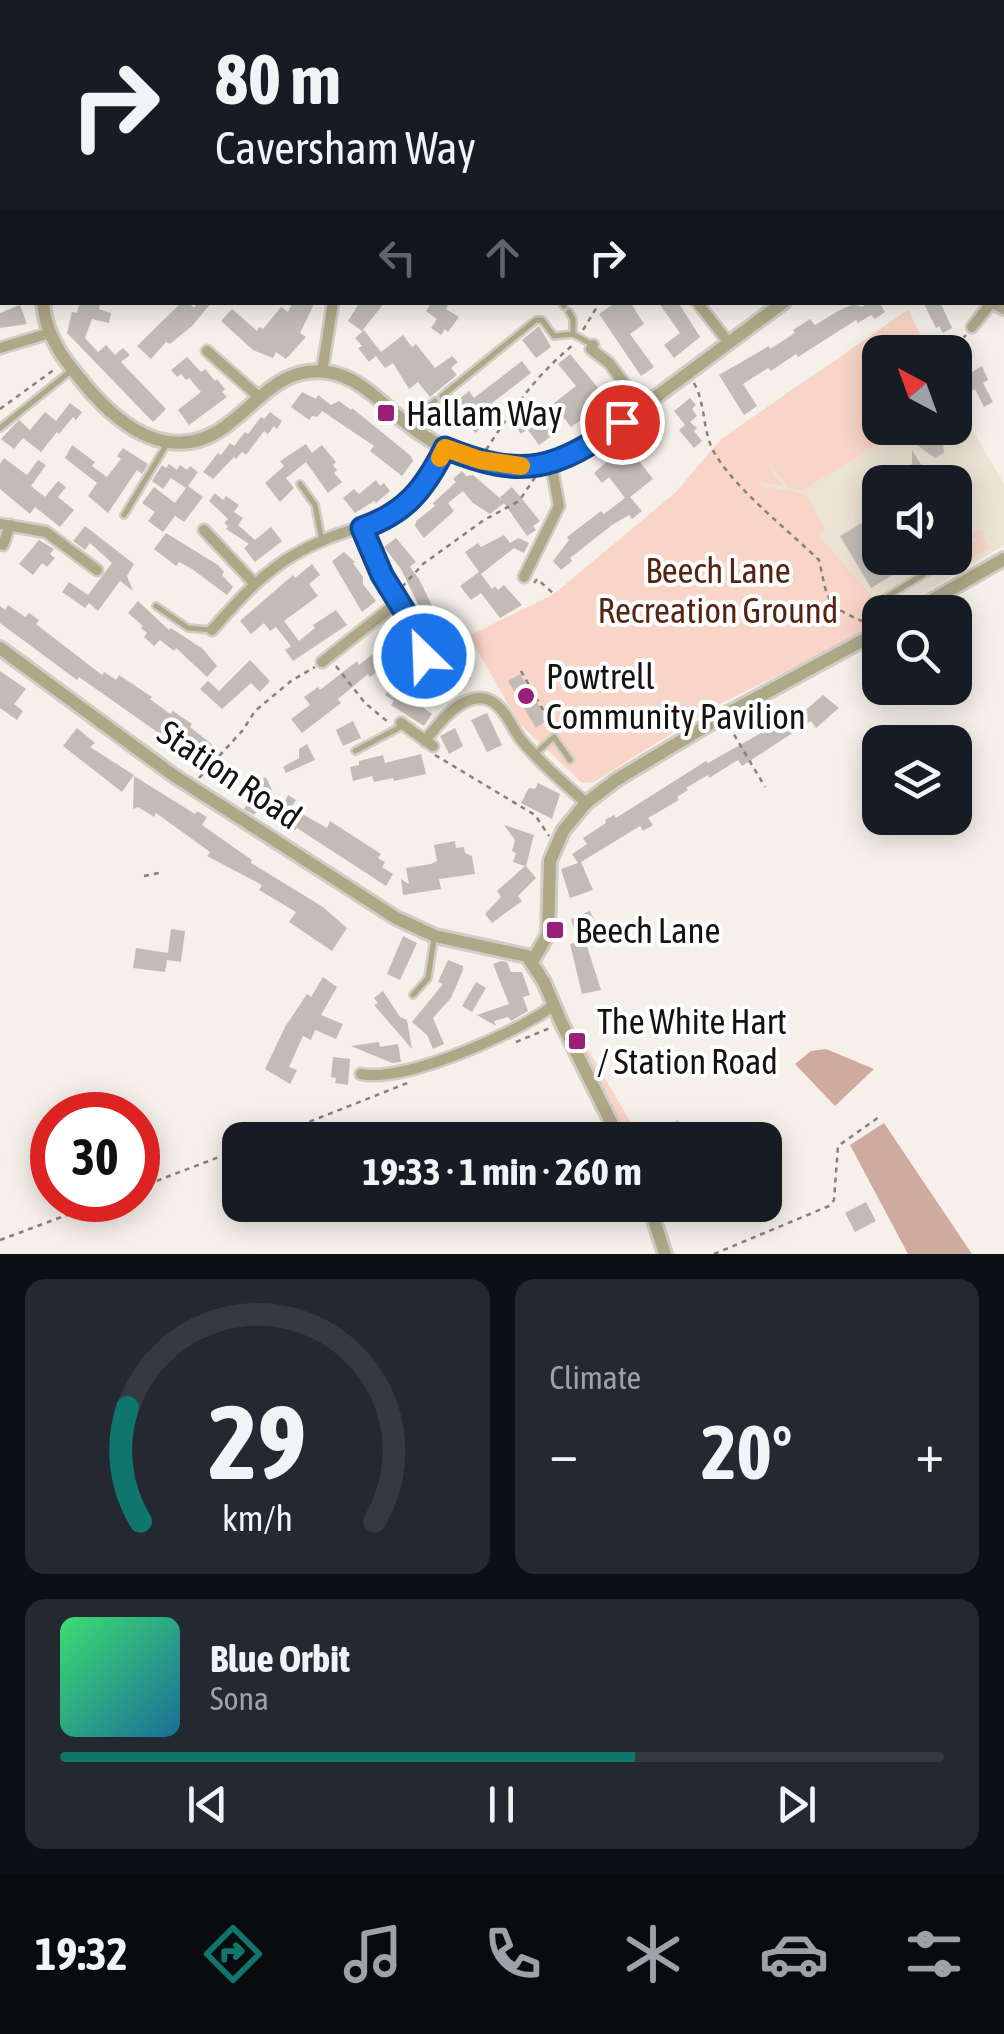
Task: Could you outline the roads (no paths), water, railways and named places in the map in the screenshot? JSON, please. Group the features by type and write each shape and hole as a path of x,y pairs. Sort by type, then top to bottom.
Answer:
{"street":[{"path":"43,305 50,333 69,366 124,425 149,438 196,440 218,431 282,379 322,372 361,385 406,424 445,448 503,465 546,464 587,448 780,305"},
{"path":"322,372 333,305"},
{"path":"699,305 729,343"},
{"path":"972,328 990,305"},
{"path":"0,348 50,333"},
{"path":"593,345 591,348 608,363 642,408"},
{"path":"207,351 258,396"},
{"path":"212,630 254,584 292,555 388,518 406,506 428,482 445,448"},
{"path":"524,577 559,506 546,464"},
{"path":"3,545 5,524 46,532 96,570"},
{"path":"362,528 413,625 424,656"},
{"path":"204,530 254,584"},
{"path":"941,595 1004,559"},
{"path":"326,659 396,598"},
{"path":"611,1122 532,962 548,934 548,873 558,842 586,803 616,780 862,641"},
{"name":"Station Road","path":"0,648 193,788 336,883 434,936 522,954 532,962"},
{"path":"402,724 429,744 447,712 460,704 480,699 498,706 516,734 586,803"},
{"path":"361,1074 399,1072 440,1060 526,1025 554,1005"},
{"path":"655,1222 664,1254"}],"lane":[{"path":"565,307 573,318 576,335"},
{"path":"406,424 536,320 542,320 556,337 576,335 593,345"},
{"path":"0,428 69,366"},
{"path":"124,515 168,441"},
{"path":"300,484 314,504 322,541"},
{"path":"891,595 924,575"},
{"path":"156,606 188,628 212,630"},
{"path":"355,751 402,724"},
{"path":"535,754 554,737 570,760"},
{"path":"413,995 428,978 434,936"}],"place":[{"name":"Hallam Way","path":"386,413"},
{"name":"Powtrell Community Pavilion","path":"526,696"},
{"name":"Beech Lane","path":"555,930"},
{"name":"The White Hart / Station Road","path":"577,1041"}],"park label":[{"name":"Beech Lane Recreation Ground","path":"718,590"}]}
